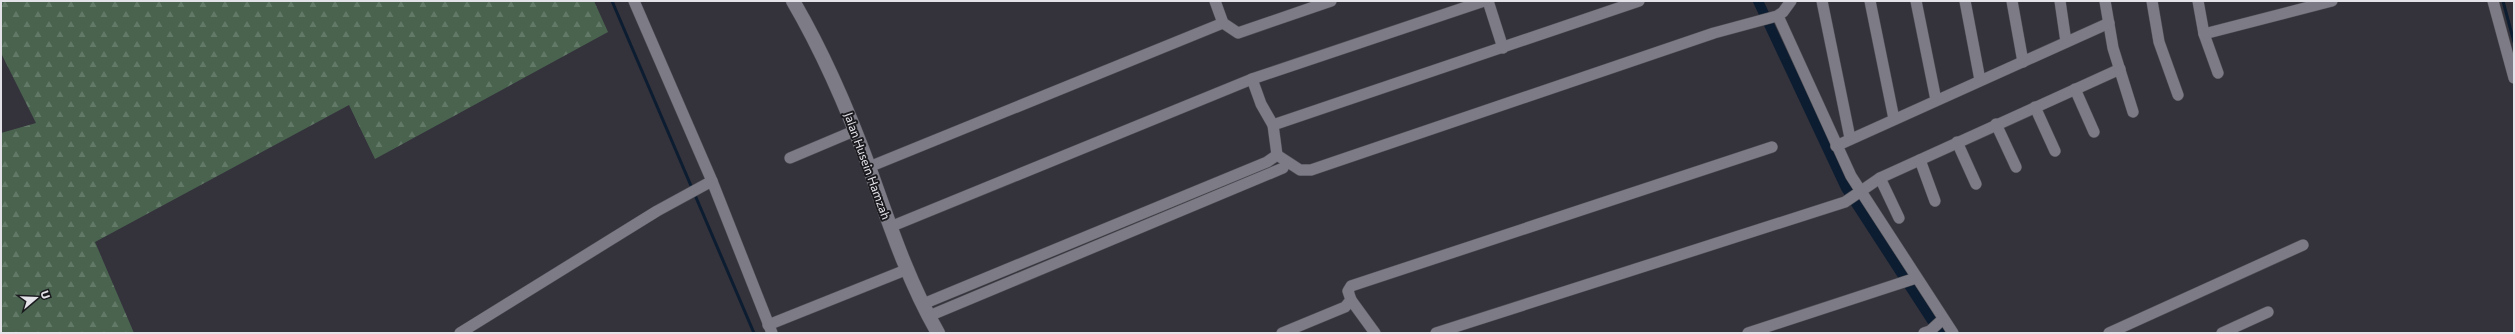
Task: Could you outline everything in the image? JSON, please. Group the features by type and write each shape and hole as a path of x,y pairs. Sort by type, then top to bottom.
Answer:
{"street":[{"path":"634,1 770,329 908,269"},
{"name":"Jalan Husein Hamzah","path":"793,1 819,45 854,131 890,227 926,310 938,333"},
{"path":"1216,1 1223,23 1238,33 1331,1"},
{"path":"890,227 1252,79 1484,1"},
{"path":"1488,1 1503,48"},
{"path":"1273,125 1639,1"},
{"path":"1252,79 1261,104 1273,125 1277,155 1300,170 1311,170 1714,33 1778,16 1791,1"},
{"path":"1822,1 1850,138"},
{"path":"1870,1 1894,119"},
{"path":"1916,1 1936,100"},
{"path":"1965,1 1980,80"},
{"path":"2012,1 2023,62"},
{"path":"2060,1 2066,42"},
{"path":"2105,1 2113,48 2133,112"},
{"path":"2152,1 2160,42 2178,95"},
{"path":"2198,1 2204,34 2218,73"},
{"path":"2204,34 2332,1"},
{"path":"2492,1 2514,78"},
{"path":"1778,16 1836,146 1860,192 1953,333"},
{"path":"868,167 1223,23"},
{"path":"1836,146 1850,138 2109,23"},
{"path":"1436,333 1845,202 1880,178 2120,69"},
{"path":"2075,89 2094,132"},
{"path":"2036,106 2055,150"},
{"path":"1996,124 2016,167"},
{"path":"790,158 854,131"},
{"path":"1957,142 1976,184"},
{"path":"1375,333 1351,300 1348,290 1351,286 1772,146"},
{"path":"926,310 1027,260 1252,169 1268,162 1277,155"},
{"path":"1920,160 1935,201"},
{"path":"926,310 1032,273 1283,168"},
{"path":"1252,169 1256,180"},
{"path":"1880,178 1899,218"},
{"path":"460,333 657,211 709,183"},
{"path":"2109,333 2303,245"},
{"path":"1027,260 1032,273"},
{"path":"1748,333 1916,278"},
{"path":"1282,333 1345,307 1351,300"},
{"path":"2222,333 2268,312"},
{"path":"1927,332 1943,319"}],"green space":[{"path":"1,1 594,1 608,32 375,159 349,105 95,242 134,333 1,333 1,133 36,123 1,53"}],"waterway":[{"path":"612,1 754,333"},
{"path":"1758,1 1846,188 1940,333"},
{"path":"2503,1 2514,42"}]}
